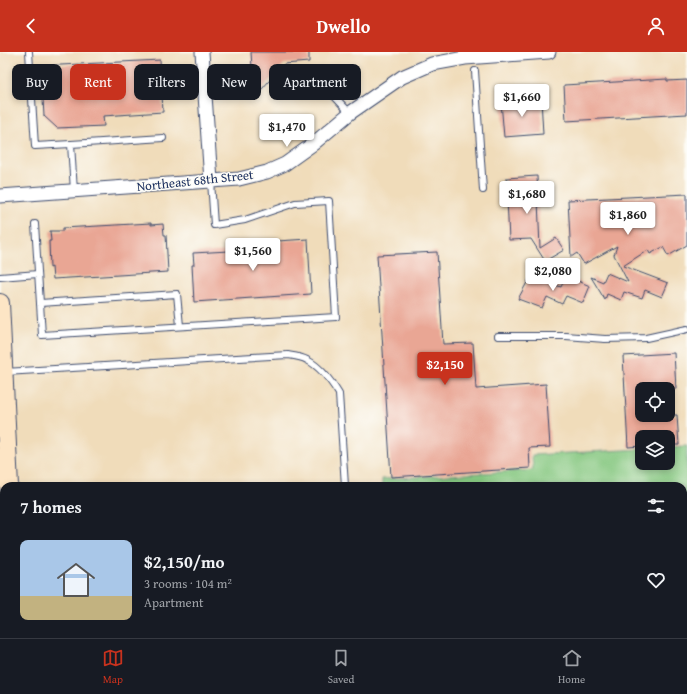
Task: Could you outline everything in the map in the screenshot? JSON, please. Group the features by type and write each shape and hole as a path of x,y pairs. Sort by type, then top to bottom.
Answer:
{"street":[{"path":"202,52 211,181"},
{"name":"Northeast 68th Street","path":"0,196 211,181 239,178 267,172 285,164 312,144 350,112 402,77 432,64 465,58 549,52"},
{"path":"0,303 3,372 2,400 9,482"}],"lane":[{"path":"29,52 35,146 163,138"},
{"path":"475,70 483,190"},
{"path":"338,100 350,112"},
{"path":"71,144 74,191"},
{"path":"35,224 42,335 336,317 329,201 295,203 245,220 214,225 211,181"},
{"path":"0,277 38,274"},
{"path":"40,303 177,294 180,326"},
{"path":"498,336 566,336 605,339 646,338 687,329"},
{"path":"3,372 288,355 306,359 321,369 332,382 339,394 344,482"}],"green space":[{"path":"687,446 687,482 382,482 382,479 533,470 532,455 635,449 635,470 675,470 675,447"}],"building":[{"path":"251,52 309,52 309,62 269,64 269,81 261,90 261,64 252,64"},
{"path":"160,60 160,64 134,64 134,100 162,100 163,112 103,116 104,126 57,128 44,116 43,100 62,100 62,65 70,65 70,100 126,100 126,64 81,64"},
{"path":"667,79 667,81 687,80 687,114 566,121 564,85"},
{"path":"541,99 543,134 504,137 501,102"},
{"path":"537,176 540,248 556,238 564,250 545,261 531,239 509,240 506,178"},
{"path":"687,194 687,245 668,256 663,247 650,254 648,250 623,266 668,283 662,297 645,290 642,298 624,292 621,300 607,294 605,300 591,277 603,282 607,273 628,282 614,255 617,246 584,264 577,253 571,257 568,200"},
{"path":"151,223 151,225 163,224 164,235 166,235 168,272 53,279 52,267 50,268 50,231 63,231 63,228"},
{"path":"308,239 311,294 194,302 192,265 194,265 193,253 247,250 247,243"},
{"path":"437,252 443,344 473,343 476,389 546,384 550,447 529,448 530,468 391,477 377,255"},
{"path":"566,276 590,286 583,303 566,296 562,304 547,297 542,308 518,299 530,277 544,284 545,281 561,287"},
{"path":"674,353 676,389 675,382 635,382 635,422 675,422 675,415 677,415 679,445 675,445 675,430 635,430 635,446 628,447 623,356"}]}
